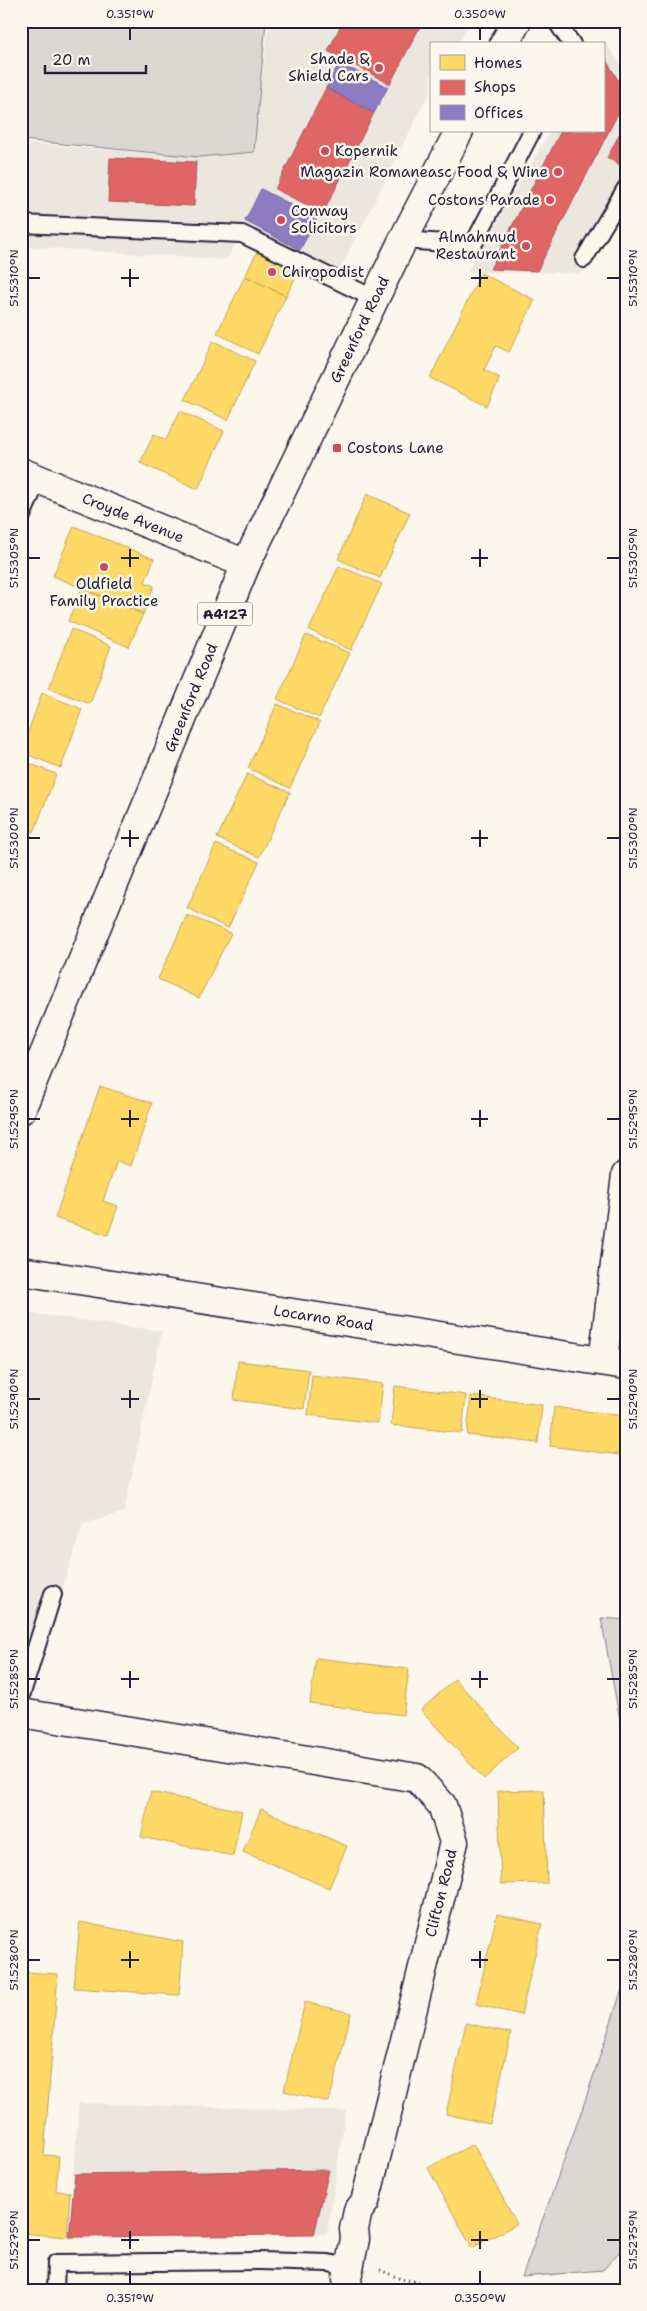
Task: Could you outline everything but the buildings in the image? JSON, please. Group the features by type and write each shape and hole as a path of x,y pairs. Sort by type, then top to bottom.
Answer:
{"street":[{"path":"505,42 517,21"},
{"name":"Greenford Road","path":"21,1110 246,564 403,240 458,132"},
{"name":"Croyde Avenue","path":"29,476 246,564"},
{"path":"614,1363 626,1175"},
{"name":"Locarno Road","path":"21,1271 614,1363"},
{"name":"Clifton Road","path":"21,1713 417,1778 442,1805 454,1842 365,2202 358,2211 349,2278"}],"lane":[{"path":"556,21 571,42"},
{"path":"403,240 473,245 531,132"},
{"path":"584,259 626,188"},
{"path":"21,224 242,234 375,299"},
{"path":"21,518 29,476"},
{"path":"21,1696 53,1594"},
{"path":"55,2290 56,2264 260,2261 328,2264 349,2278"}],"path":[{"path":"378,2270 401,2279 464,2290"}],"shaded area":[{"path":"21,21 266,21 254,152 199,157 21,140"},
{"path":"269,21 472,21 459,42 430,42 430,92 335,279 242,234 226,260 21,246 21,143 199,157 253,152"},
{"path":"603,40 626,70 626,192 582,273 467,272 549,132 604,132 604,42 602,42"},
{"path":"21,1312 162,1331 124,1512 83,1524 21,1717"},
{"path":"601,1618 626,1620 626,1753"},
{"path":"626,1977 626,2244 603,2270 522,2277 584,2104"},
{"path":"79,2103 346,2111 327,2234 68,2239"}],"place":[{"name":"Shade & Shield Cars","path":"379,68"},
{"name":"Kopernik","path":"325,151"},
{"name":"Magazin Romaneasc Food & Wine","path":"558,172"},
{"name":"Costons Parade","path":"550,200"},
{"name":"Conway Solicitors","path":"281,220"},
{"name":"Almahmud Restaurant","path":"526,246"},
{"name":"Chiropodist","path":"272,272"},
{"name":"Costons Lane","path":"337,448"},
{"name":"Oldfield Family Practice","path":"104,567"}]}
